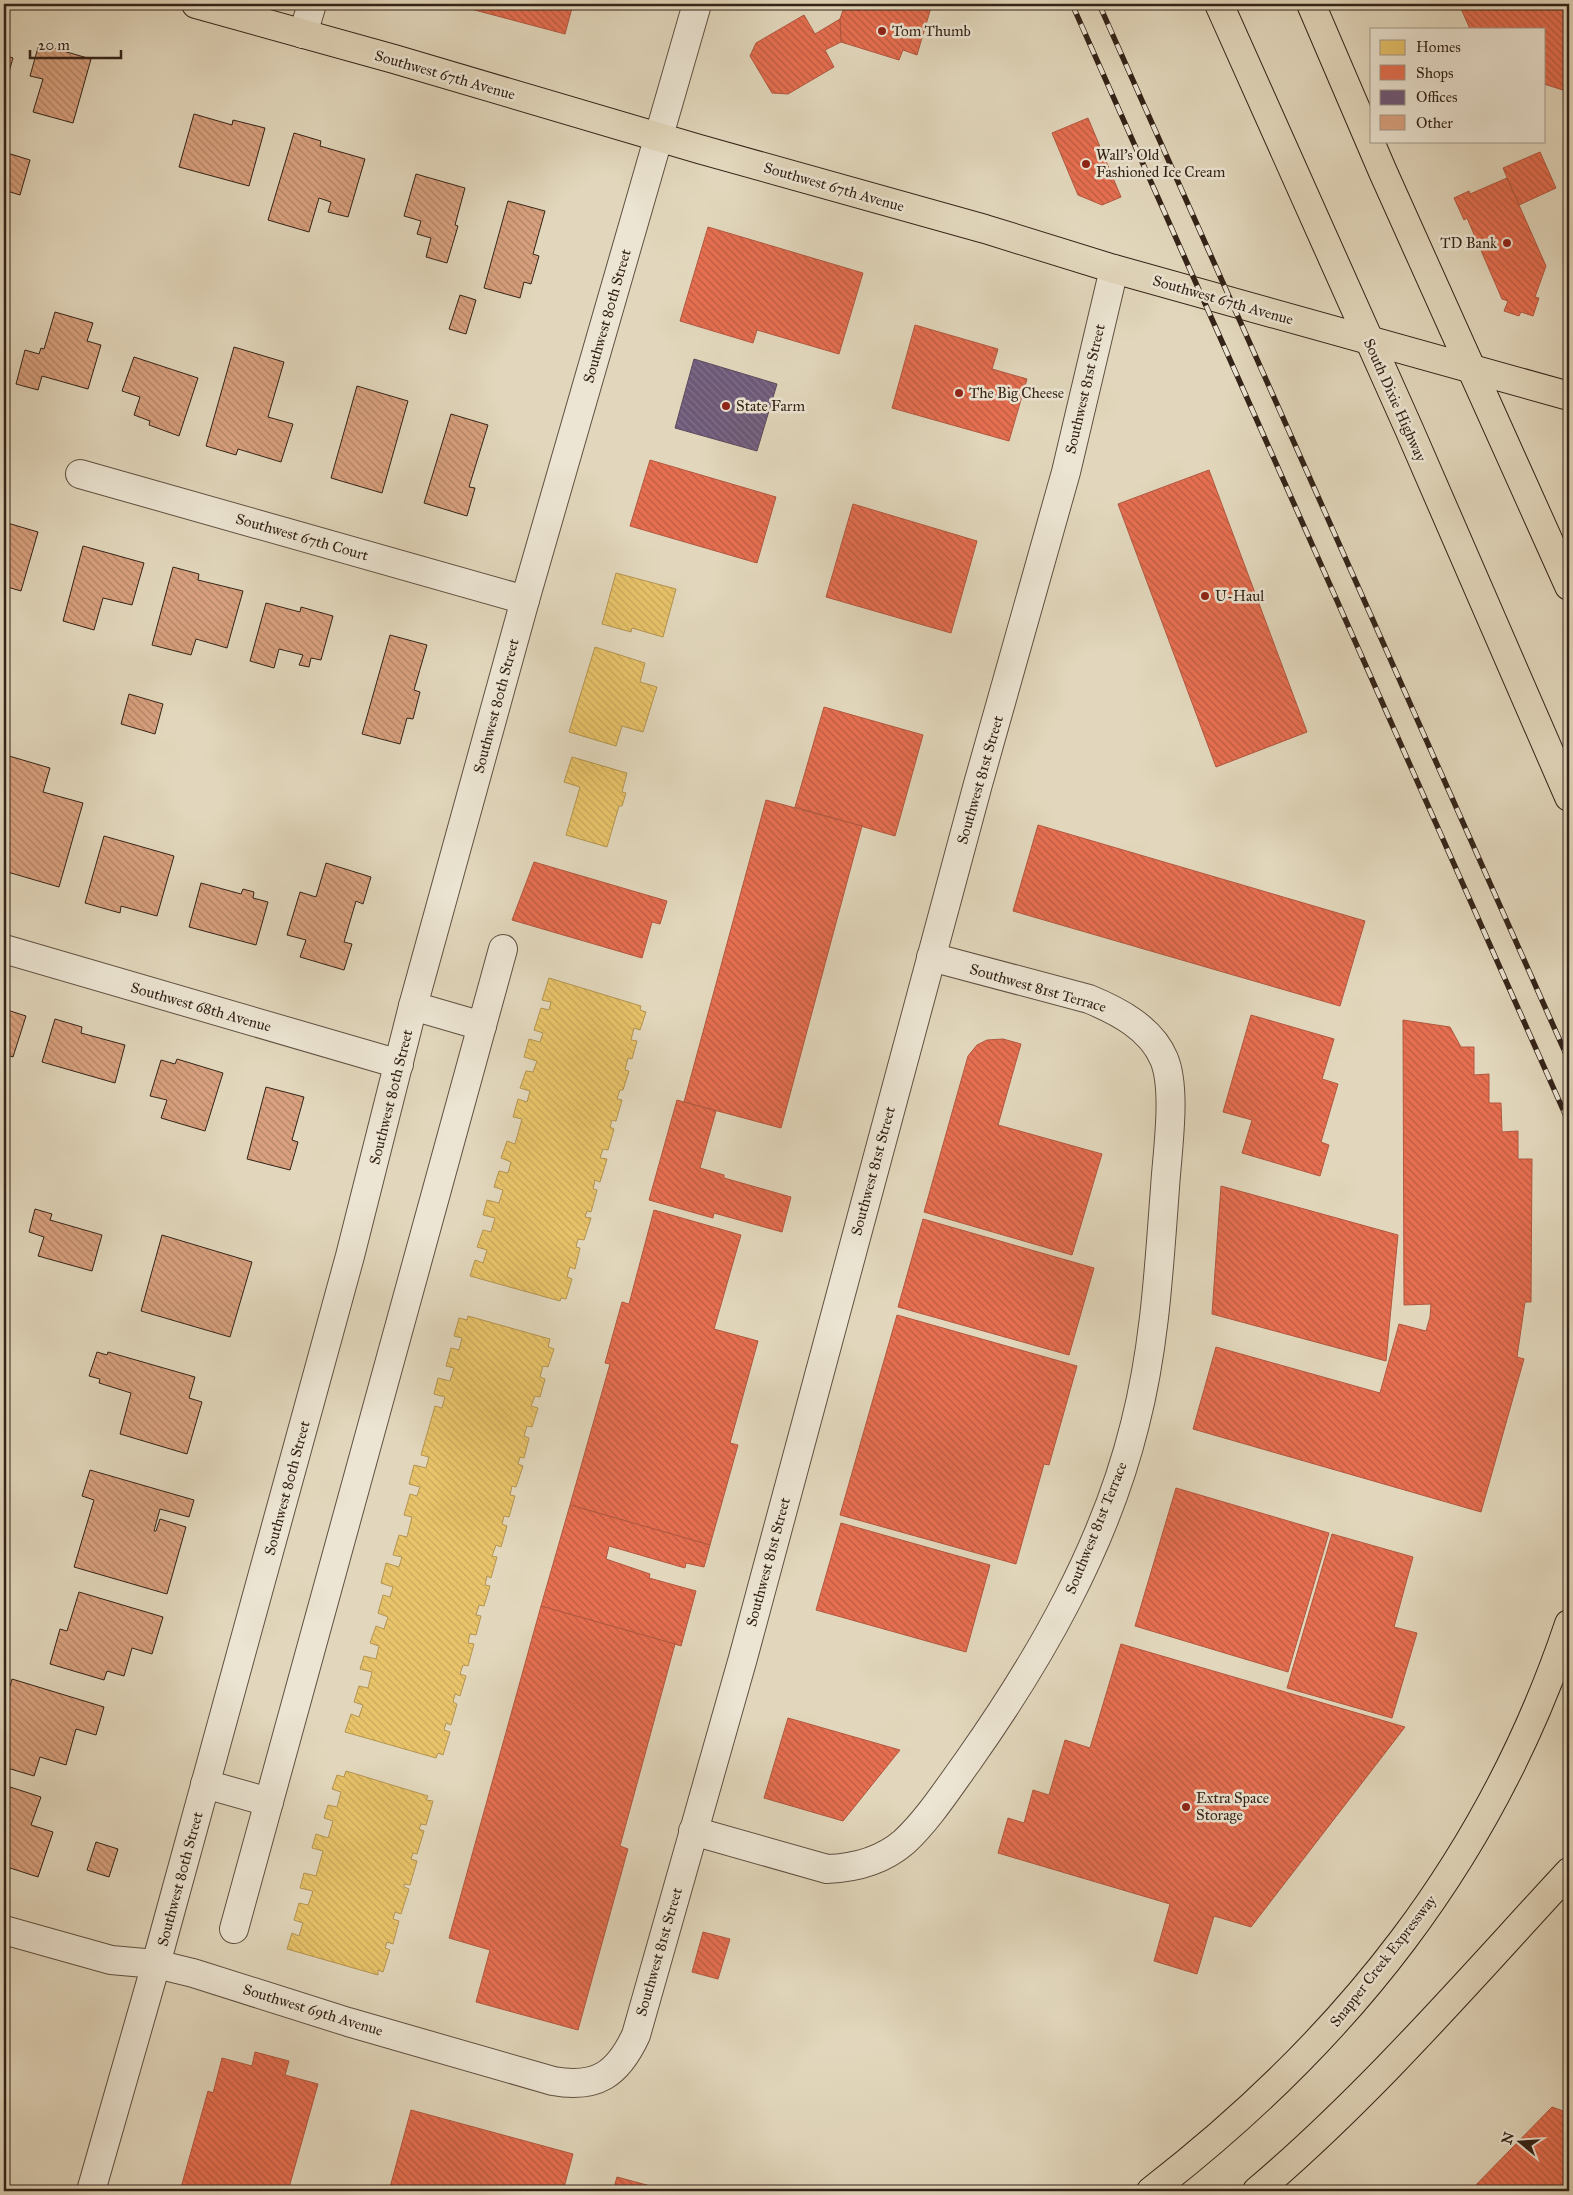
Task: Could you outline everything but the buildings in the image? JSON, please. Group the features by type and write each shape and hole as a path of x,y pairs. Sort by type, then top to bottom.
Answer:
{"main road":[{"name":"Southwest 67th Avenue","path":"196,4 985,229 1114,270 1569,396"},
{"name":"South Dixie Highway","path":"1219,4 1569,797"},
{"path":"1311,4 1370,142"},
{"path":"1370,142 1569,586"},
{"name":"Snapper Creek Expressway","path":"1152,2191 1245,2114 1291,2069 1330,2029 1404,1940 1465,1849 1494,1800 1543,1698 1569,1624"},
{"path":"1257,2191 1300,2155 1350,2107 1568,1874"}],"street":[{"path":"303,34 312,4"},
{"name":"Southwest 80th Street","path":"91,2191 156,1964 350,1256 413,1006 525,600 697,4"},
{"name":"Southwest 81st Street","path":"618,2067 636,2035 742,1658 931,958 1066,472 1114,270"},
{"name":"Southwest 67th Court","path":"80,474 525,600"},
{"path":"234,1929 503,948"},
{"name":"Southwest 68th Avenue","path":"4,949 399,1064"},
{"name":"Southwest 81st Terrace","path":"693,1831 827,1869 846,1868 863,1864 879,1858 904,1842 932,1809 984,1738 1062,1611 1110,1502 1135,1426 1156,1307 1170,1122 1170,1087 1164,1060 1151,1038 1130,1020 1111,1008 1089,999 931,958"},
{"path":"413,1006 482,1026"},
{"path":"205,1784 269,1802"},
{"name":"Southwest 69th Avenue","path":"4,1930 111,1960 156,1964 193,1973 348,2022 553,2081 568,2084 585,2082 609,2074 618,2067"}],"railway":[{"path":"1072,4 1569,1123"},
{"path":"1099,4 1569,1061"}],"place":[{"name":"Tom Thumb","path":"882,31"},
{"name":"Wall's Old Fashioned Ice Cream","path":"1086,164"},
{"name":"TD Bank","path":"1507,243"},
{"name":"The Big Cheese","path":"959,393"},
{"name":"State Farm","path":"726,406"},
{"name":"U-Haul","path":"1205,596"},
{"name":"Extra Space Storage","path":"1186,1807"}]}
